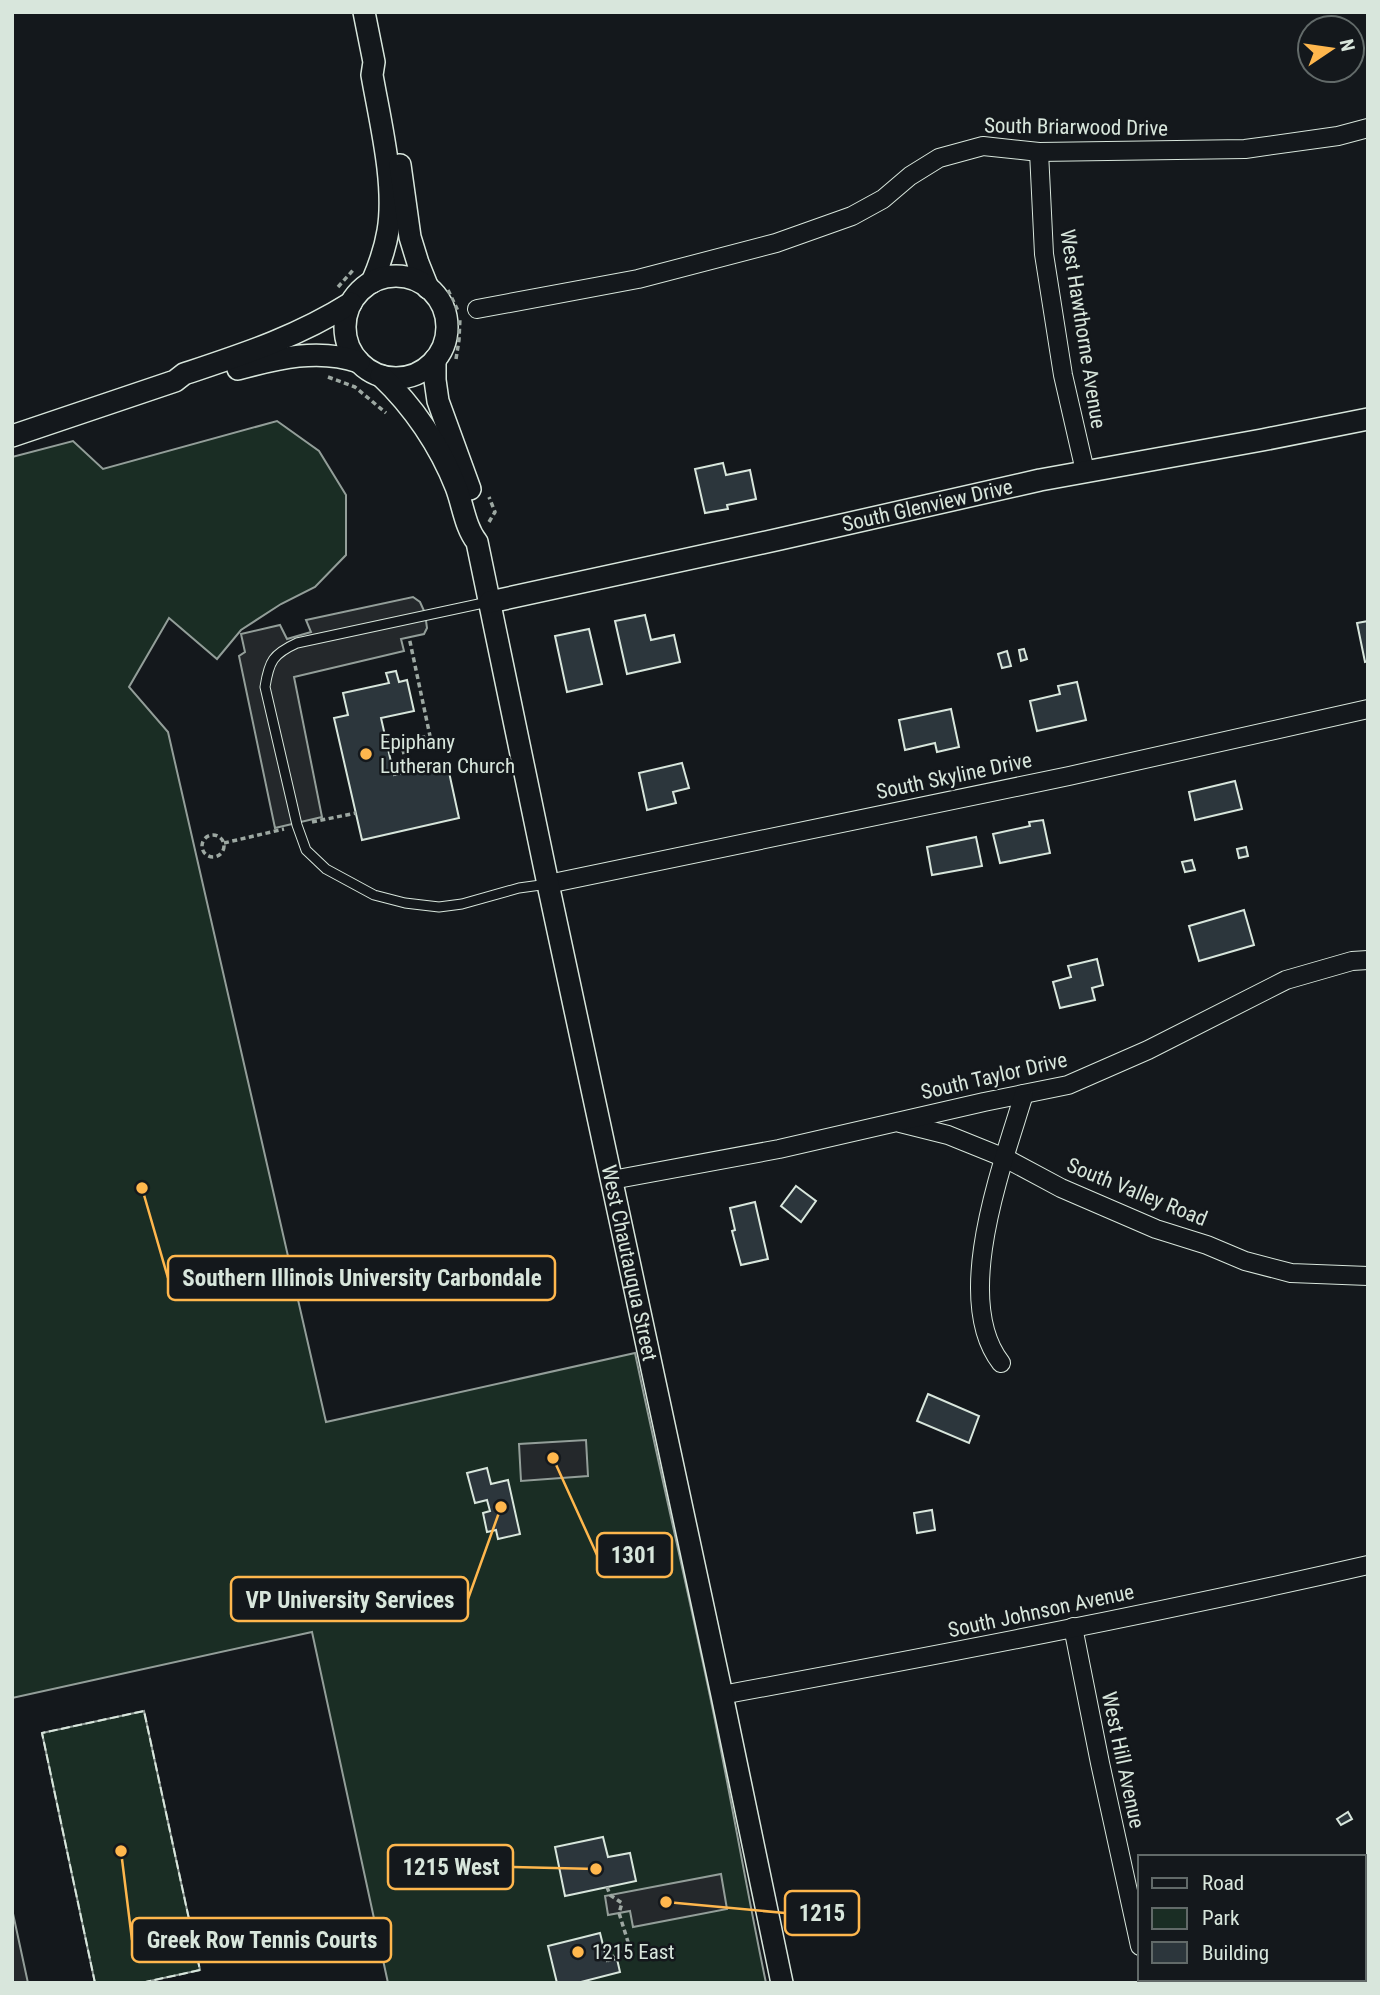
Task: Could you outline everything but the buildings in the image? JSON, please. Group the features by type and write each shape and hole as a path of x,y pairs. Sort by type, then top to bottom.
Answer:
{"street":[{"name":"West Chautauqua Street","path":"175,381 184,374 289,337 318,323 343,296 359,292 372,282 384,248 390,213 387,163 372,75 374,62 364,12"},
{"name":"West Chautauqua Street","path":"374,62 382,72 393,125 410,237 418,263 436,285 447,322 445,360 435,380 438,401 473,499 480,529 477,542 489,601 782,1983"},
{"name":"South Briarwood Drive","path":"477,309 638,279 776,243 852,216 883,199 910,176 939,158 982,146 1039,152 1245,149 1338,136 1368,128"},
{"name":"West Hawthorne Avenue","path":"1039,152 1044,254 1063,375 1085,471"},
{"path":"372,282 401,277 436,285"},
{"path":"343,296 349,348 359,362"},
{"path":"12,436 175,381 188,382 256,364 308,355 334,355 359,362"},
{"path":"381,376 408,377 445,360"},
{"name":"West Chautauqua Street","path":"359,362 381,376 416,416 438,449 457,490 470,533 477,542"},
{"name":"South Glenview Drive","path":"489,601 1085,471 1368,419"},
{"name":"South Skyline Drive","path":"548,884 1069,776 1368,709"},
{"name":"South Taylor Drive","path":"612,1180 779,1149 1068,1086 1148,1050 1286,980 1352,961 1368,960"},
{"path":"1001,1363 989,1348 979,1298 983,1251 995,1192 1024,1094"},
{"name":"South Valley Road","path":"896,1122 948,1136 1005,1158 1060,1188 1156,1229 1207,1245 1245,1261 1291,1273 1368,1276"},
{"name":"South Johnson Avenue","path":"722,1695 972,1649 1368,1565"},
{"name":"West Hill Avenue","path":"1073,1628 1100,1763 1135,1901 1138,1928"}],"lane":[{"path":"489,601 297,643 273,658 268,667 265,687 297,825 306,850 327,869 374,895 405,903 439,906 462,904 519,888 548,884"}],"path":[{"path":"343,296 357,266"},
{"path":"436,285 456,303 461,320 445,360"},
{"path":"319,376 327,376 355,387 388,415"},
{"path":"477,542 495,512 487,490"},
{"path":"387,744 430,736 409,637"},
{"path":"401,741 408,772"},
{"path":"224,843 356,813"},
{"path":"210,835 220,836 224,843 222,853 216,857 208,856 203,850 202,843 210,835"},
{"path":"607,1887 610,1895 622,1903 619,1913 629,1945 607,1961"}],"green space":[{"path":"277,421 319,451 346,495 346,555 315,587 281,604 241,630 217,659 169,618 129,687 168,732 326,1422 635,1353 710,1696 766,1983 388,1983 312,1632 12,1698 12,457 73,441 103,469"},
{"path":"144,1711 200,1970 141,1983 95,1983 42,1733"}],"shaded area":[{"path":"413,597 420,602 425,613 427,628 424,634 401,639 404,651 294,677 322,817 275,828 239,656 245,652 241,634 280,625 287,639 311,632 306,620"},
{"path":"586,1440 588,1476 521,1481 519,1444"},
{"path":"721,1874 727,1909 633,1927 630,1911 608,1915 605,1896"},
{"path":"12,1909 28,1983 12,1983"}],"fence":[{"path":"95,1983 42,1733 144,1711 200,1970 141,1983"}],"place":[{"name":"Epiphany Lutheran Church","path":"366,754"},
{"name":"Southern Illinois University Carbondale","path":"142,1188"},
{"name":"1301","path":"553,1458"},
{"name":"VP University Services","path":"501,1507"},
{"name":"Greek Row Tennis Courts","path":"121,1851"},
{"name":"1215 West","path":"596,1869"},
{"name":"1215","path":"666,1902"},
{"name":"1215 East","path":"578,1952"}]}
